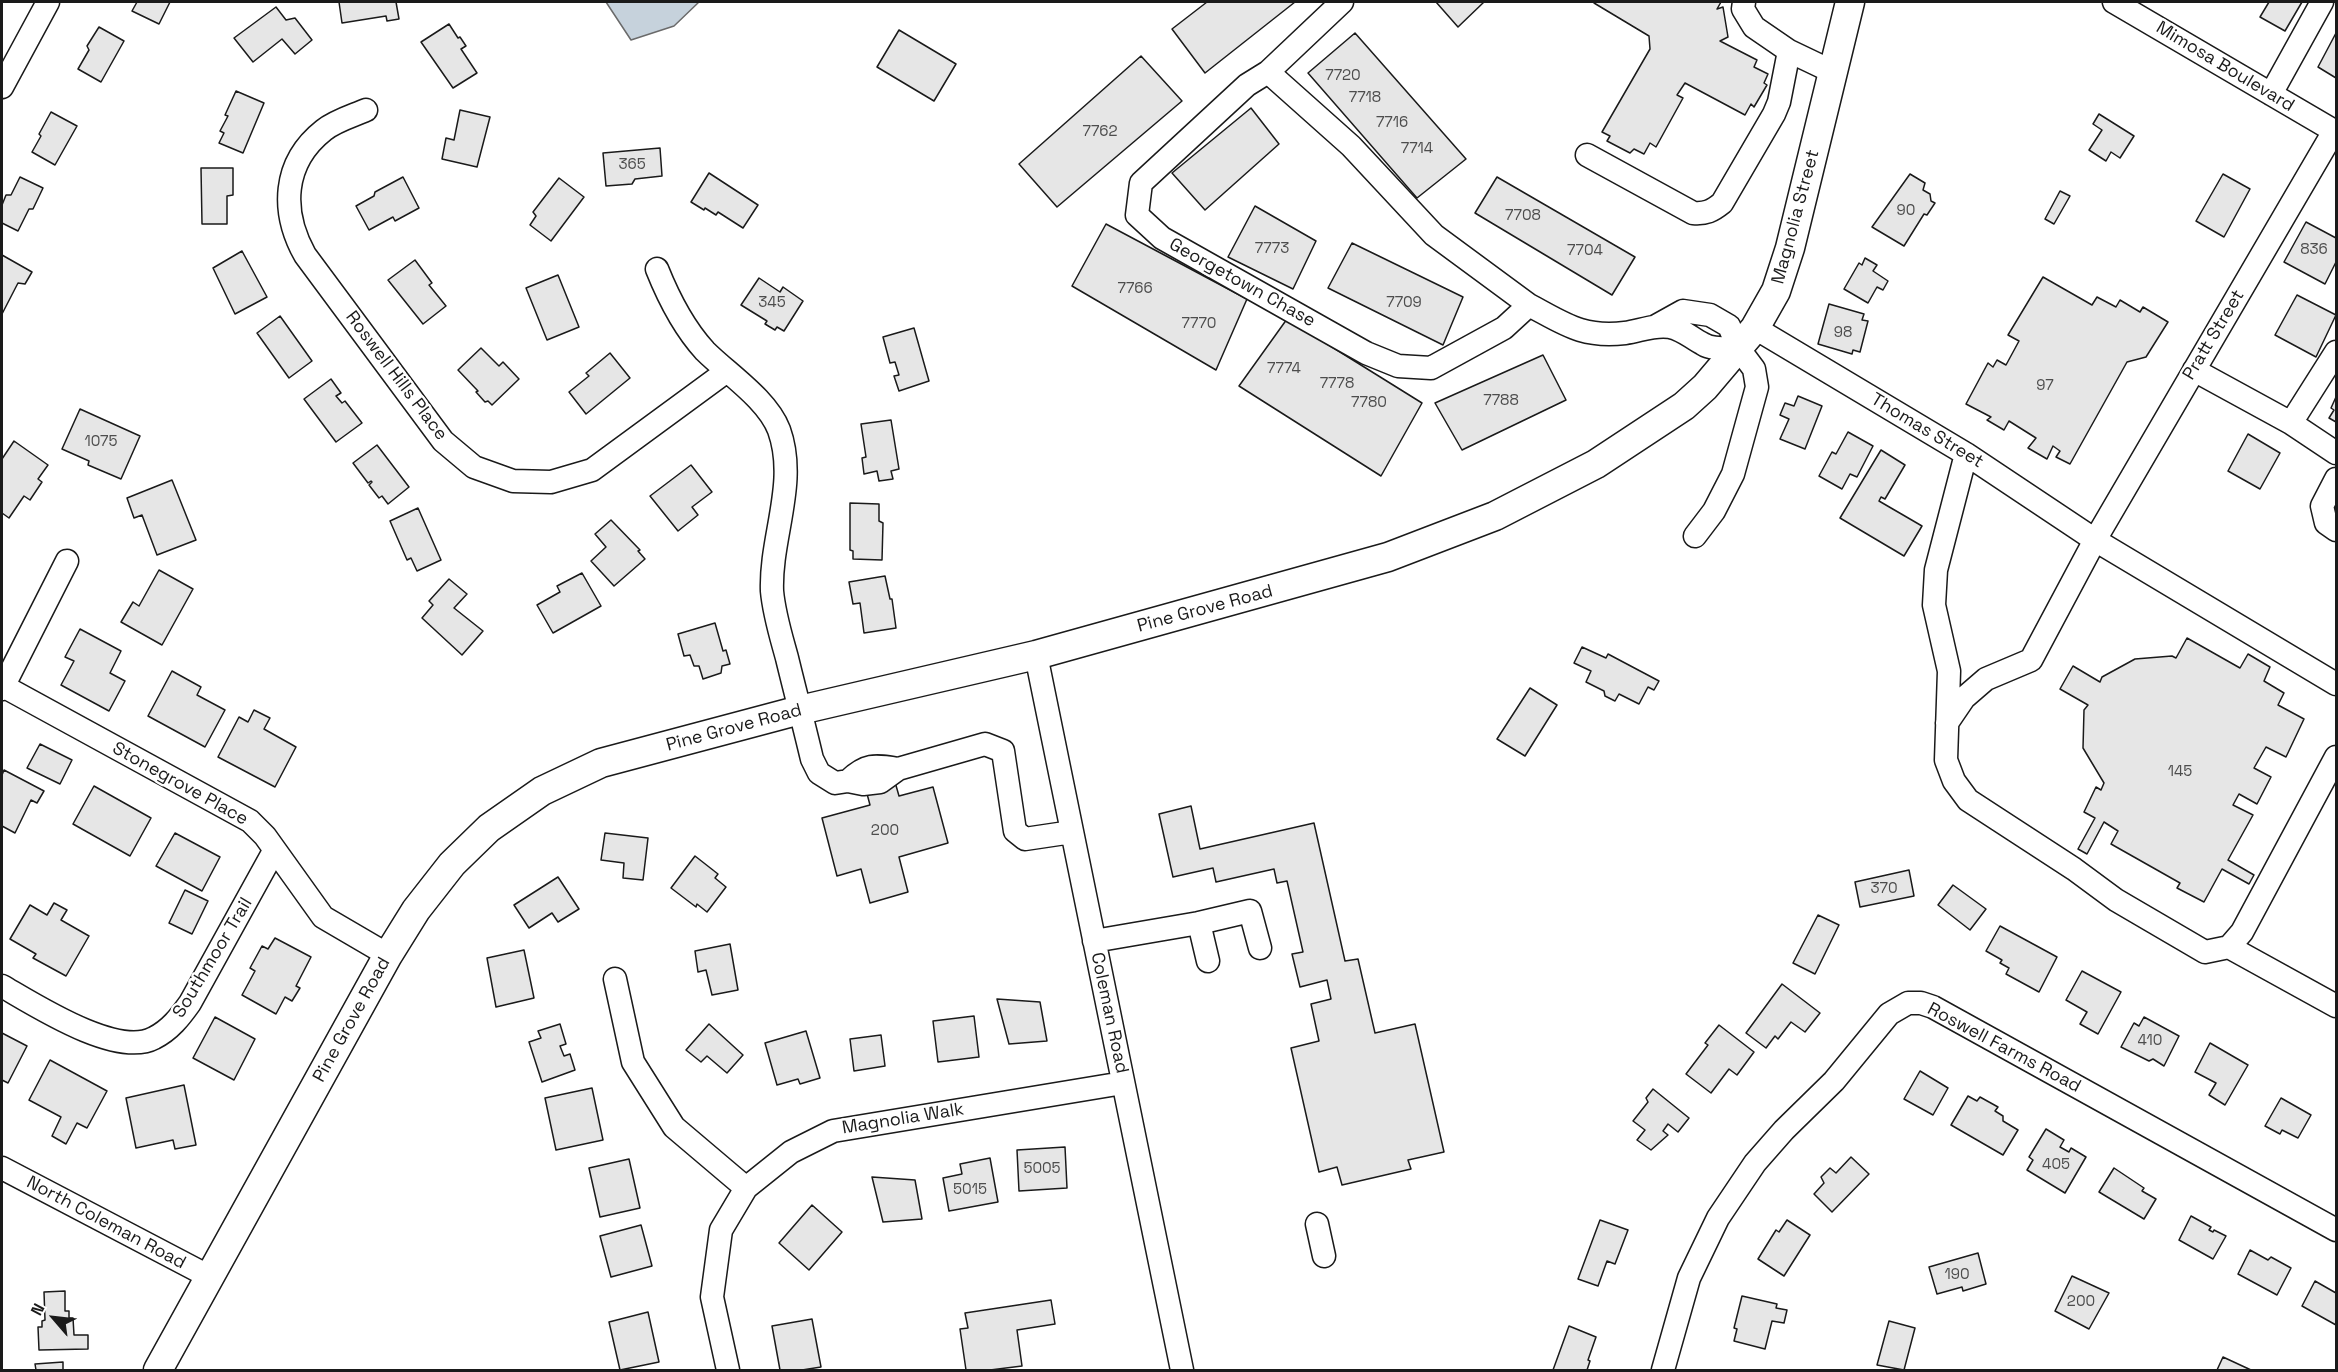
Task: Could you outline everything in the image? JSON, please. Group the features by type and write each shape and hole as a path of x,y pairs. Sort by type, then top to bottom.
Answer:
{"main road":[{"name":"Magnolia Street","path":"1596,464 1684,406 1705,387 1747,339 1776,291 1790,248 1850,2"},
{"name":"Pine Grove Road","path":"158,1371 388,955 416,909 452,864 489,828 542,791 601,763 800,710 1036,656 1388,557 1495,516 1596,464"}],"street":[{"path":"2,87 48,2"},
{"name":"Georgetown Chase","path":"1342,2 1268,72 1246,86 1141,183 1137,214 1162,238 1366,353 1398,366 1431,368 1504,328 1529,305"},
{"path":"1744,2 1743,9 1754,27 1789,51 1833,72"},
{"name":"Mimosa Boulevard","path":"2115,2 2335,132"},
{"path":"2271,94 2322,2"},
{"path":"1587,155 1693,213 1705,214 1713,210 1722,203 1774,114 1779,102 1789,51"},
{"path":"1268,72 1351,146 1434,235 1529,305 1578,331 1601,335 1656,326 1670,327 1688,333 1705,346 1747,339"},
{"name":"Roswell Hills Place","path":"366,110 326,129 312,141 300,158 292,177 288,199 295,236 305,255 443,441 474,467 513,481 550,482 572,478 591,470 727,371"},
{"name":"Pratt Street","path":"1946,725 1964,698 1986,679 2031,660 2095,540 2335,132"},
{"path":"657,269 684,325 704,349 766,407 777,426 784,446 787,477 773,565 772,591 776,616 812,759 819,773 835,783 880,782 898,769 985,744 994,746 1003,751 1015,831 1025,839 1072,831"},
{"path":"1656,326 1683,311 1710,315 1747,339 1754,369 1756,387 1733,474 1714,511 1695,536"},
{"name":"Thomas Street","path":"1747,339 1966,454 2095,540 2337,684"},
{"path":"2291,423 2337,352"},
{"path":"2194,370 2291,423 2337,453"},
{"path":"1966,454 1936,570 1934,605 1949,671 1946,760 1954,781 1968,800 2074,869 2116,900 2205,952 2229,947 2242,932 2337,757"},
{"path":"2337,479 2322,506 2326,523 2337,530"},
{"path":"2,687 67,561"},
{"name":"Coleman Road","path":"1036,656 1182,1371"},
{"name":"Stonegrove Place","path":"2,687 250,821 265,836 323,917 388,955"},
{"name":"Southmoor Trail","path":"2,986 61,1019 107,1039 130,1043 152,1040 174,1024 190,1004 274,851"},
{"path":"1094,941 1199,923 1250,911 1260,948"},
{"path":"1199,923 1208,961"},
{"path":"2229,947 2337,1006"},
{"path":"615,979 633,1062 639,1072 674,1127 746,1188"},
{"name":"Roswell Farms Road","path":"1663,1371 1689,1278 1724,1209 1755,1163 1784,1130 1834,1081 1889,1014 1908,1003 1921,1003 1933,1007 2337,1230"},
{"name":"Magnolia Walk","path":"728,1371 712,1297 721,1230 746,1188 790,1152 833,1131 1124,1083"},
{"name":"North Coleman Road","path":"2,1168 210,1277"},
{"path":"1317,1224 1324,1256"}],"shaded area":[{"path":"606,2 699,2 674,26 631,40"}],"building":[{"path":"137,2 170,2 159,24 132,11"},
{"path":"339,2 396,2 399,19 387,21 386,16 342,23"},
{"path":"1207,2 1295,2 1205,73 1172,29"},
{"path":"1436,2 1484,2 1458,27"},
{"path":"1595,2 1721,2 1717,9 1723,7 1728,37 1720,41 1757,60 1754,67 1768,74 1764,83 1767,85 1754,107 1751,104 1745,115 1685,83 1677,95 1683,98 1656,147 1650,143 1644,154 1634,149 1630,153 1607,141 1610,136 1602,132 1650,49 1649,36"},
{"path":"2269,2 2302,2 2285,31 2260,17"},
{"path":"276,7 286,20 295,18 312,40 295,54 282,39 253,62 234,38"},
{"path":"449,24 466,46 461,49 477,73 453,88 421,42"},
{"path":"99,27 124,41 101,82 78,69 89,50 87,46"},
{"path":"899,30 956,64 934,101 877,67"},
{"path":"1355,33 1466,159 1417,198 1308,73"},
{"path":"2336,33 2336,78 2318,67"},
{"path":"1141,56 1182,101 1057,207 1019,164"},
{"path":"236,91 264,103 243,153 219,143 224,133 220,131 228,116 225,115"},
{"path":"1251,108 1279,144 1205,210 1172,173"},
{"path":"460,110 490,117 477,167 442,159 446,138 454,140"},
{"path":"51,112 77,126 55,165 32,152"},
{"path":"2099,114 2134,136 2120,158 2111,152 2106,161 2089,150 2102,130 2093,124"},
{"path":"660,148 662,176 635,179 632,184 606,186 603,153"},
{"path":"201,168 233,168 233,195 227,196 227,224 202,224"},
{"path":"709,173 758,205 743,228 718,212 716,215 691,202"},
{"path":"1910,174 1925,183 1923,190 1930,194 1931,201 1935,203 1927,215 1924,214 1904,246 1872,227"},
{"path":"2223,174 2250,189 2224,237 2196,221"},
{"path":"20,177 43,188 33,209 29,209 18,231 2,223 2,205 6,195 11,195"},
{"path":"403,177 419,208 395,221 393,217 369,230 356,206 374,196 375,192"},
{"path":"1497,177 1635,257 1612,295 1475,213"},
{"path":"559,178 584,197 551,241 530,225 536,216 533,212"},
{"path":"2060,191 2070,196 2054,224 2045,219"},
{"path":"1255,206 1316,241 1293,289 1228,257"},
{"path":"2306,222 2336,238 2336,262 2325,284 2284,262"},
{"path":"1106,224 1247,299 1216,370 1072,286"},
{"path":"1352,243 1463,297 1443,345 1328,288"},
{"path":"242,251 267,297 235,314 213,268"},
{"path":"2,255 32,272 25,284 18,283 2,314"},
{"path":"1865,258 1877,265 1873,271 1888,281 1883,290 1877,287 1868,303 1844,289 1859,263 1862,265"},
{"path":"415,260 432,283 429,285 446,306 423,324 388,280"},
{"path":"558,275 579,327 547,340 526,288"},
{"path":"2043,277 2092,305 2097,297 2116,307 2120,300 2140,312 2143,307 2168,322 2146,357 2127,362 2070,464 2056,457 2060,451 2053,446 2047,459 2028,448 2036,438 2009,421 2004,430 1987,420 1991,417 1966,404 1988,363 1993,367 1997,360 2006,365 2019,341 2008,335"},
{"path":"759,278 780,292 783,287 803,301 784,331 777,327 775,330 765,324 767,321 741,305"},
{"path":"2297,295 2336,315 2316,357 2275,335"},
{"path":"1829,304 1864,314 1862,320 1868,321 1860,352 1853,350 1852,354 1818,344"},
{"path":"280,316 312,361 289,378 257,333"},
{"path":"1287,319 1422,403 1381,476 1239,386"},
{"path":"914,328 929,381 899,391 894,376 899,375 895,362 890,363 883,337"},
{"path":"481,348 499,366 503,362 519,379 492,405 488,401 485,402 458,370"},
{"path":"610,353 630,378 586,414 569,392 589,376 586,373"},
{"path":"1543,355 1566,400 1462,450 1435,403"},
{"path":"331,379 341,393 336,396 342,403 345,401 362,423 336,442 304,399"},
{"path":"1798,396 1822,406 1805,449 1780,439 1789,419 1780,415 1785,403 1794,406"},
{"path":"2336,397 2336,422 2329,418 2334,410 2331,408"},
{"path":"80,409 140,436 121,479 88,465 89,461 62,449"},
{"path":"891,420 899,469 891,471 893,479 879,481 877,471 864,474 862,458 866,457 861,424"},
{"path":"1848,432 1873,446 1857,477 1850,474 1842,489 1819,476 1832,452 1836,454"},
{"path":"2248,434 2280,453 2260,489 2228,471"},
{"path":"14,441 48,465 38,479 42,482 30,500 24,496 9,518 2,513 2,459"},
{"path":"377,445 409,487 388,504 382,496 379,498 369,485 372,482 368,483 353,463"},
{"path":"1881,450 1905,465 1885,499 1881,497 1879,501 1922,526 1904,556 1840,518"},
{"path":"691,465 712,492 692,507 698,515 678,531 650,496"},
{"path":"172,480 196,540 157,555 142,515 134,518 127,498"},
{"path":"850,503 879,504 879,521 883,523 882,560 853,559 853,551 850,550"},
{"path":"418,508 441,560 417,571 411,558 407,560 390,521"},
{"path":"611,520 640,550 638,551 645,559 614,586 591,561 606,547 595,534"},
{"path":"159,570 193,589 162,645 121,622 133,602 139,606"},
{"path":"582,573 601,606 553,633 537,605 560,592 557,586"},
{"path":"885,576 890,599 892,599 896,628 864,633 860,603 853,604 849,582"},
{"path":"449,579 467,594 454,608 483,631 462,655 422,618 433,605 429,601"},
{"path":"715,623 723,651 726,650 730,664 722,666 721,673 703,679 699,666 694,666 690,655 684,656 678,634"},
{"path":"80,629 121,651 110,673 125,681 109,711 61,685 74,661 65,657"},
{"path":"2187,638 2240,668 2248,654 2270,667 2264,681 2284,693 2278,705 2304,719 2286,757 2266,747 2254,768 2271,777 2257,804 2239,794 2233,805 2253,815 2228,860 2254,875 2249,884 2222,869 2204,902 2177,888 2180,883 2111,844 2118,831 2104,822 2087,854 2078,849 2095,818 2084,812 2096,787 2101,790 2104,783 2083,748 2084,710 2088,705 2060,689 2073,666 2100,682 2102,677 2135,659 2172,656 2176,658"},
{"path":"1582,647 1606,658 1608,654 1659,681 1654,690 1648,687 1639,704 1619,694 1615,701 1605,696 1604,691 1586,682 1591,671 1574,663"},
{"path":"172,671 201,687 197,695 225,710 205,747 148,716"},
{"path":"1530,688 1557,705 1525,756 1497,739"},
{"path":"254,710 270,718 264,729 296,747 275,787 218,757 239,717 248,722"},
{"path":"40,744 72,760 60,784 27,768"},
{"path":"4,770 44,791 37,803 31,800 15,833 2,826 2,775"},
{"path":"895,782 899,796 933,787 948,843 899,857 908,892 870,903 861,869 837,876 822,818 870,805 866,790"},
{"path":"94,786 151,818 130,856 73,824"},
{"path":"1191,806 1200,849 1314,823 1345,961 1358,959 1375,1033 1415,1024 1444,1152 1408,1160 1411,1169 1342,1185 1337,1167 1319,1172 1291,1048 1319,1041 1311,1004 1331,999 1327,980 1300,987 1292,954 1303,952 1287,881 1277,883 1274,869 1216,882 1213,868 1173,877 1159,814"},
{"path":"175,833 220,857 202,891 156,866"},
{"path":"605,833 648,838 643,880 623,878 624,863 601,860"},
{"path":"695,856 718,874 715,878 726,887 707,912 697,904 696,907 671,888"},
{"path":"1909,870 1914,896 1860,907 1855,882"},
{"path":"558,877 579,909 558,922 552,913 529,928 514,905"},
{"path":"1953,885 1986,909 1970,930 1938,905"},
{"path":"185,890 208,901 192,934 169,923"},
{"path":"54,903 67,910 61,920 89,936 66,976 33,958 36,954 10,939 30,905 47,915"},
{"path":"1818,915 1839,925 1815,974 1793,963"},
{"path":"2000,926 2057,957 2039,992 2006,974 2009,968 2000,963 2002,960 1986,951"},
{"path":"275,938 311,957 296,986 300,988 292,1001 285,997 276,1014 242,995 255,971 250,968 262,946 268,949"},
{"path":"730,944 738,990 712,995 706,970 698,972 695,951"},
{"path":"524,950 534,998 496,1007 487,958"},
{"path":"2082,971 2121,992 2098,1034 2080,1024 2087,1012 2066,1000"},
{"path":"1782,984 1820,1013 1805,1032 1791,1022 1778,1039 1775,1036 1766,1048 1746,1033"},
{"path":"997,999 1040,1002 1047,1041 1009,1044"},
{"path":"974,1016 979,1057 938,1062 933,1021"},
{"path":"215,1017 255,1039 234,1080 193,1058"},
{"path":"2144,1017 2179,1036 2164,1066 2153,1059 2149,1061 2121,1047 2134,1023 2139,1026"},
{"path":"560,1024 566,1044 560,1046 564,1056 570,1054 575,1070 542,1082 529,1042 541,1038 538,1031"},
{"path":"709,1024 743,1055 727,1073 707,1056 701,1062 686,1050"},
{"path":"1719,1025 1754,1052 1737,1075 1729,1069 1711,1093 1686,1074 1708,1045 1705,1043"},
{"path":"806,1031 820,1078 800,1084 798,1079 777,1085 765,1043"},
{"path":"2,1033 27,1046 8,1083 2,1080"},
{"path":"881,1035 885,1066 854,1071 850,1039"},
{"path":"2210,1043 2248,1065 2225,1105 2209,1095 2216,1083 2195,1072"},
{"path":"50,1060 107,1091 87,1128 77,1123 66,1144 52,1136 61,1117 29,1100"},
{"path":"1920,1071 1948,1088 1933,1115 1904,1099"},
{"path":"184,1085 196,1145 175,1149 173,1140 136,1148 126,1098"},
{"path":"592,1088 603,1140 556,1150 545,1098"},
{"path":"1653,1089 1689,1118 1678,1132 1668,1124 1663,1131 1668,1135 1651,1150 1637,1140 1645,1130 1633,1121 1648,1102 1646,1098"},
{"path":"1968,1096 1977,1101 1980,1097 1998,1107 1995,1111 2003,1116 2003,1121 2018,1130 2003,1155 1951,1125"},
{"path":"2281,1098 2311,1115 2298,1138 2282,1130 2280,1134 2265,1126"},
{"path":"2046,1129 2064,1140 2060,1147 2069,1152 2071,1148 2086,1157 2065,1193 2027,1170 2033,1160 2029,1157"},
{"path":"1065,1147 1067,1188 1019,1191 1017,1150"},
{"path":"1851,1157 1869,1174 1832,1212 1814,1194 1824,1183 1821,1177 1830,1168 1836,1173"},
{"path":"990,1158 998,1202 949,1211 943,1178 962,1174 960,1164"},
{"path":"629,1159 640,1208 600,1217 589,1168"},
{"path":"2114,1168 2144,1188 2142,1191 2156,1199 2144,1219 2099,1192"},
{"path":"872,1177 915,1180 922,1219 883,1222"},
{"path":"812,1205 842,1232 809,1270 779,1243"},
{"path":"2191,1216 2211,1227 2209,1230 2226,1236 2213,1259 2179,1240"},
{"path":"1600,1220 1628,1230 1615,1264 1607,1261 1598,1286 1578,1279"},
{"path":"1787,1220 1810,1235 1784,1276 1758,1259 1776,1230 1779,1232"},
{"path":"641,1225 652,1266 611,1277 600,1236"},
{"path":"2250,1250 2268,1260 2271,1257 2291,1268 2277,1295 2238,1274"},
{"path":"1978,1253 1986,1284 1963,1291 1962,1287 1937,1294 1929,1267"},
{"path":"2072,1276 2109,1293 2089,1329 2055,1311"},
{"path":"2315,1281 2336,1293 2336,1325 2302,1306"},
{"path":"65,1291 65,1311 69,1311 69,1318 73,1318 74,1335 88,1335 88,1349 39,1350 38,1327 42,1327 42,1321 45,1320 44,1292"},
{"path":"1742,1296 1777,1304 1776,1308 1787,1310 1784,1323 1772,1321 1765,1349 1734,1341 1737,1329 1734,1328"},
{"path":"1051,1300 1055,1324 1017,1330 1022,1366 966,1370 960,1329 968,1328 965,1313"},
{"path":"648,1312 659,1362 620,1370 609,1322"},
{"path":"812,1319 821,1367 780,1370 772,1326"},
{"path":"1889,1321 1915,1328 1904,1370 1877,1365"},
{"path":"1569,1326 1596,1337 1587,1370 1553,1370"},
{"path":"2223,1357 2251,1370 2217,1370"},
{"path":"63,1362 63,1370 36,1370 35,1364"}]}
